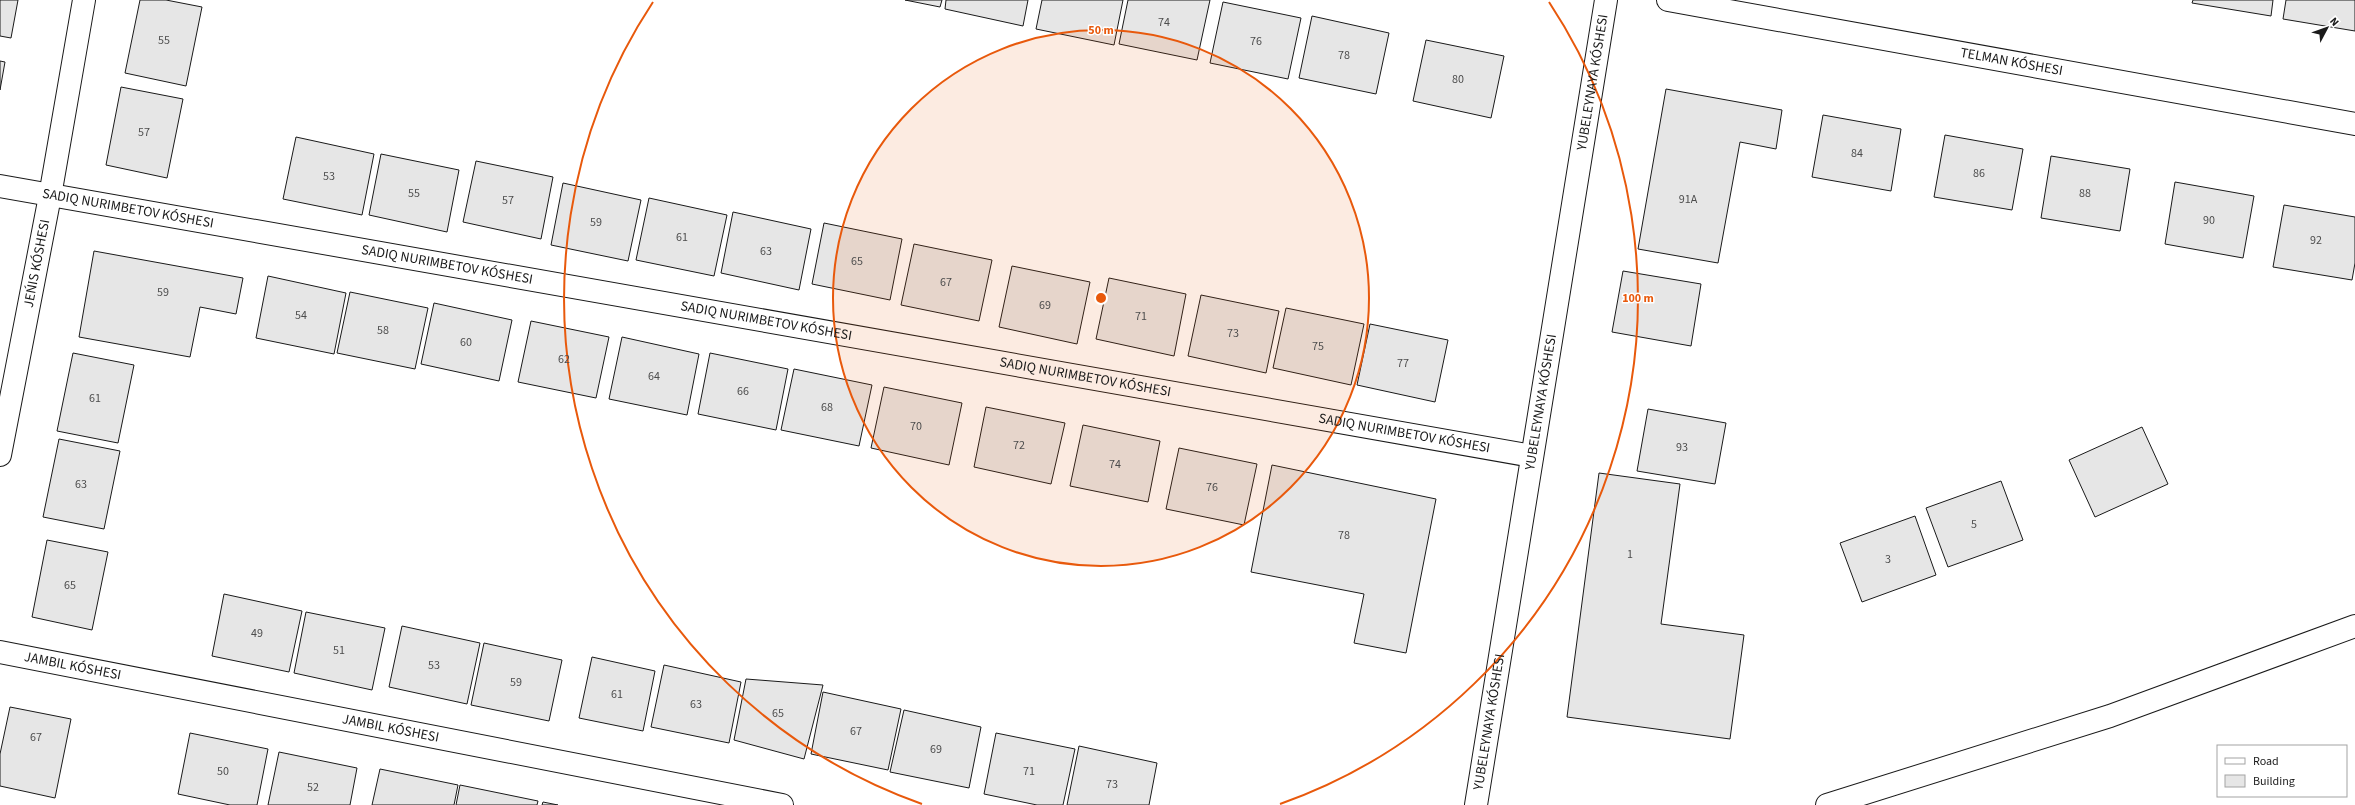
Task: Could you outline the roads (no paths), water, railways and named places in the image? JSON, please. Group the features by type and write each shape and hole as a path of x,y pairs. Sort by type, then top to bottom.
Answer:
{"street":[{"name":"JEŃIS KÓSHESI","path":"0,455 50,196 84,0"},
{"name":"YUBELEYNAYA KÓSHESI","path":"1476,805 1606,0"},
{"name":"TELMAN KÓSHESI","path":"1668,0 2355,124"},
{"path":"0,186 1532,456"},
{"path":"1828,805 2110,716 2355,626"},
{"path":"0,652 782,805"}]}
